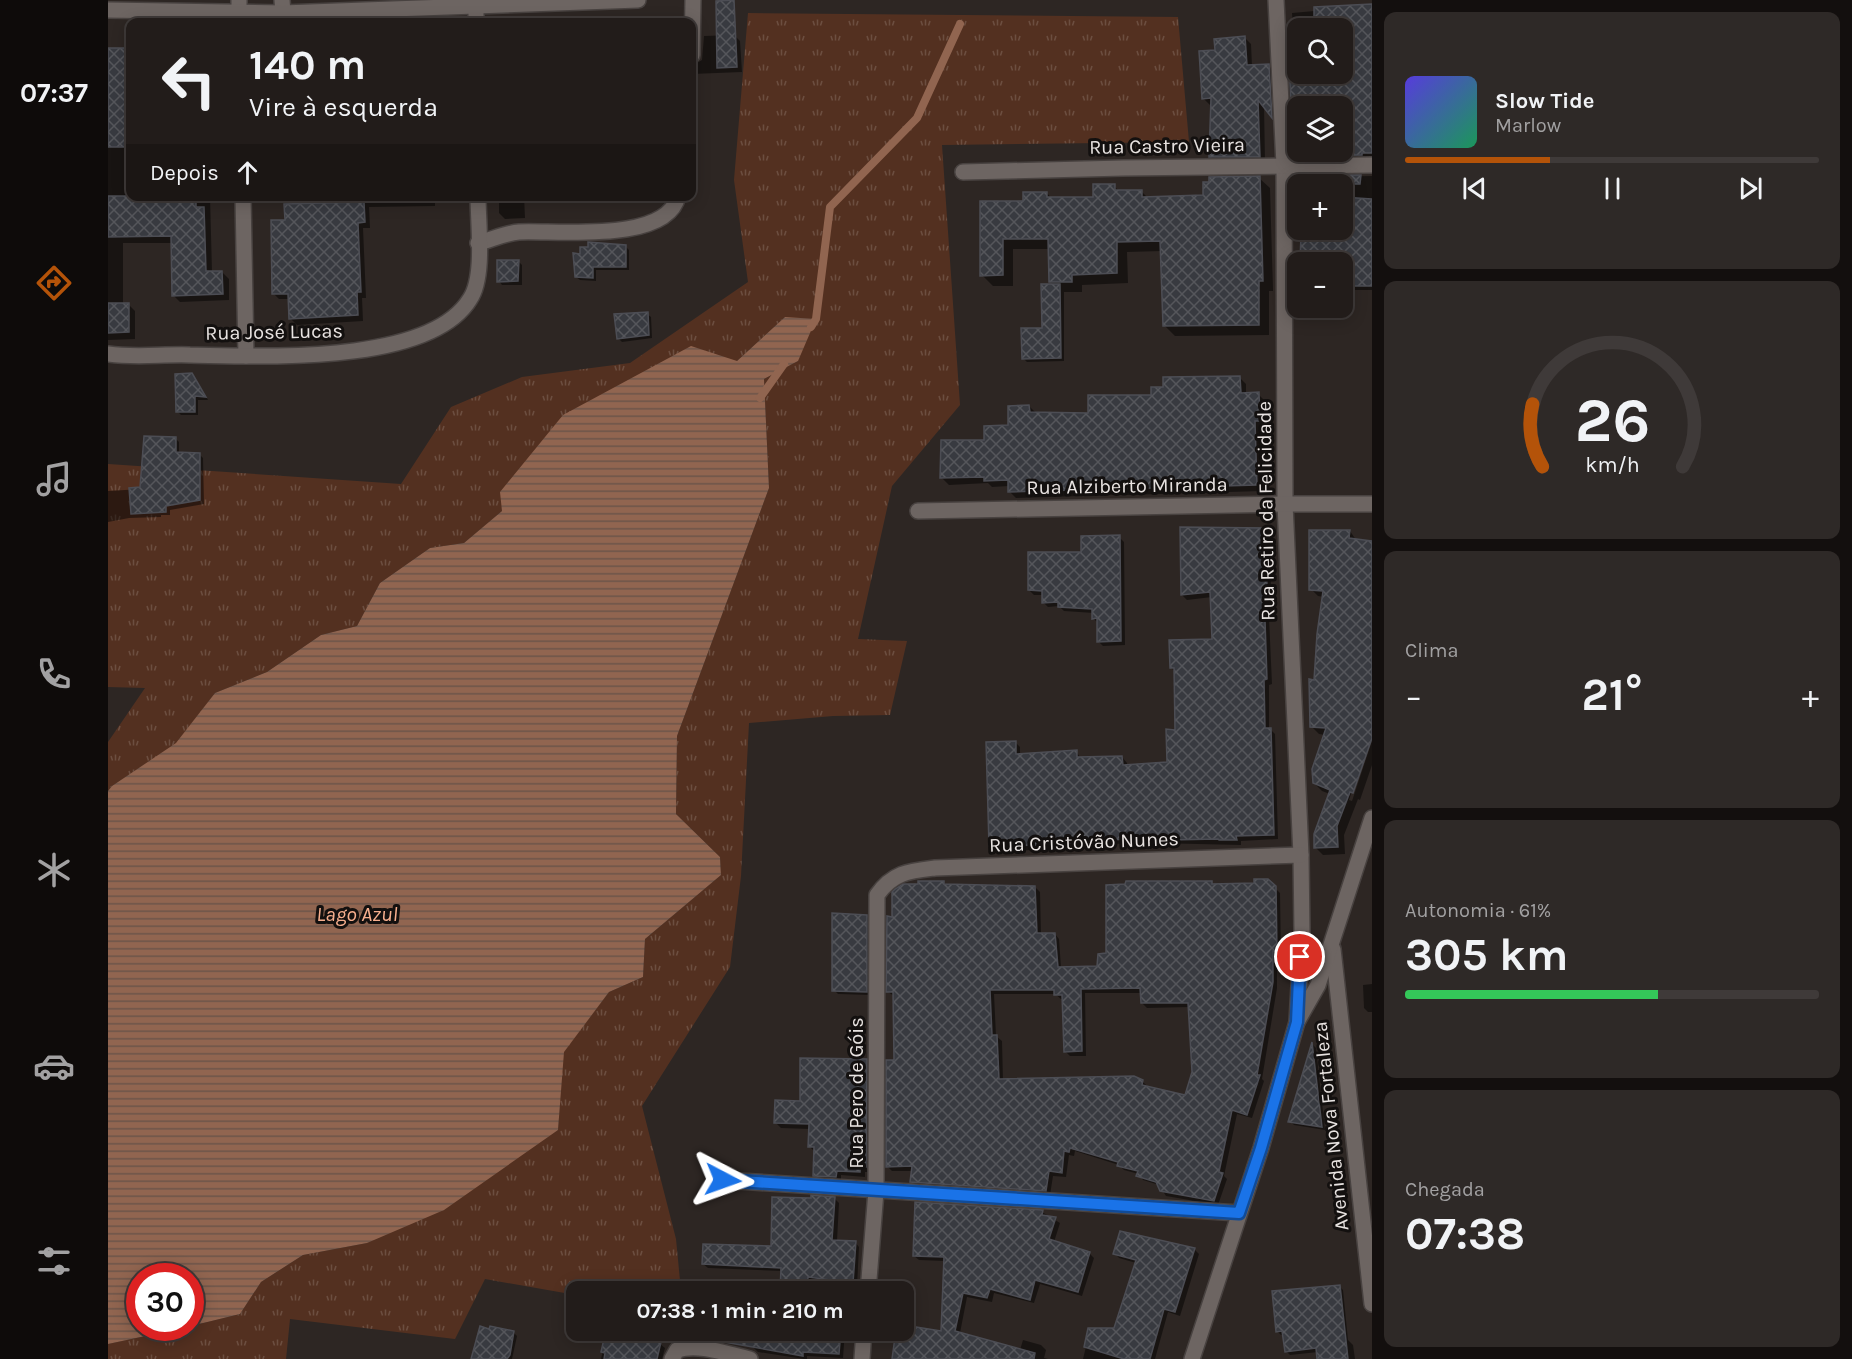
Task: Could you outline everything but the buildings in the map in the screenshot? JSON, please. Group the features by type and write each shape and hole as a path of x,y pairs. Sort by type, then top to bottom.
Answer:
{"street":[{"path":"108,10 239,12 283,6 476,6 638,0"},
{"path":"693,0 693,18"},
{"name":"Rua Retiro da Felicidade","path":"1276,0 1284,165 1285,504 1301,855 1302,933 1297,1022"},
{"path":"476,6 476,18"},
{"name":"Rua Castro Vieira","path":"963,172 1372,165"},
{"path":"243,201 246,356"},
{"path":"478,201 478,243 516,232 576,233 620,230 662,218 674,208 676,201"},
{"name":"Rua José Lucas","path":"108,354 246,356 334,354 418,337 455,316 466,306 477,284 478,243"},
{"name":"Rua Alziberto Miranda","path":"918,512 1372,504"},
{"path":"1192,1359 1261,1148 1297,1022 1318,985 1372,818"},
{"name":"Rua Cristóvão Nunes","path":"877,895 892,878 911,871 935,868 1301,855"},
{"name":"Rua Pero de Góis","path":"869,1281 876,1191 877,895"},
{"name":"Avenida Nova Fortaleza","path":"1332,943 1372,1304"},
{"path":"723,1180 1239,1213"},
{"path":"862,1359 863,1341"},
{"path":"672,1358 677,1350 695,1347 750,1359"}],"green space":[{"path":"748,13 1178,17 1189,142 942,145 960,405 892,486 858,639 907,641 890,715 833,716 749,723 741,876 730,967 642,1106 676,1239 680,1281 566,1281 566,1293 485,1279 455,1339 290,1319 286,1359 108,1359 108,1344 126,1340 204,1341 204,1323 240,1314 261,1282 303,1255 367,1243 558,1130 563,1052 609,992 643,977 645,939 721,875 720,857 676,814 677,736 769,488 764,379 798,361 785,317 737,361 502,511 464,543 430,548 380,583 357,626 321,635 267,672 215,693 177,743 112,786 108,791 108,742 145,688 108,687 108,464 401,484 451,407 522,377 630,363 748,282 734,180"}],"water":[{"name":"Lago Azul","path":"785,317 816,319 798,361 764,379 769,488 677,736 676,814 720,857 721,875 645,939 643,977 609,992 564,1052 558,1130 444,1210 367,1243 303,1255 261,1282 240,1314 204,1323 204,1263 126,1263 126,1340 108,1344 108,791 176,743 215,693 267,672 321,635 357,626 380,583 430,548 464,543 502,511 500,492 563,415 691,346 737,361"}],"waterway":[{"path":"811,327 816,319 830,207 917,118 960,24"},
{"path":"760,398 784,364"}],"route":[{"path":"723,1180 1239,1213 1261,1148 1297,1022 1300,957"}]}
